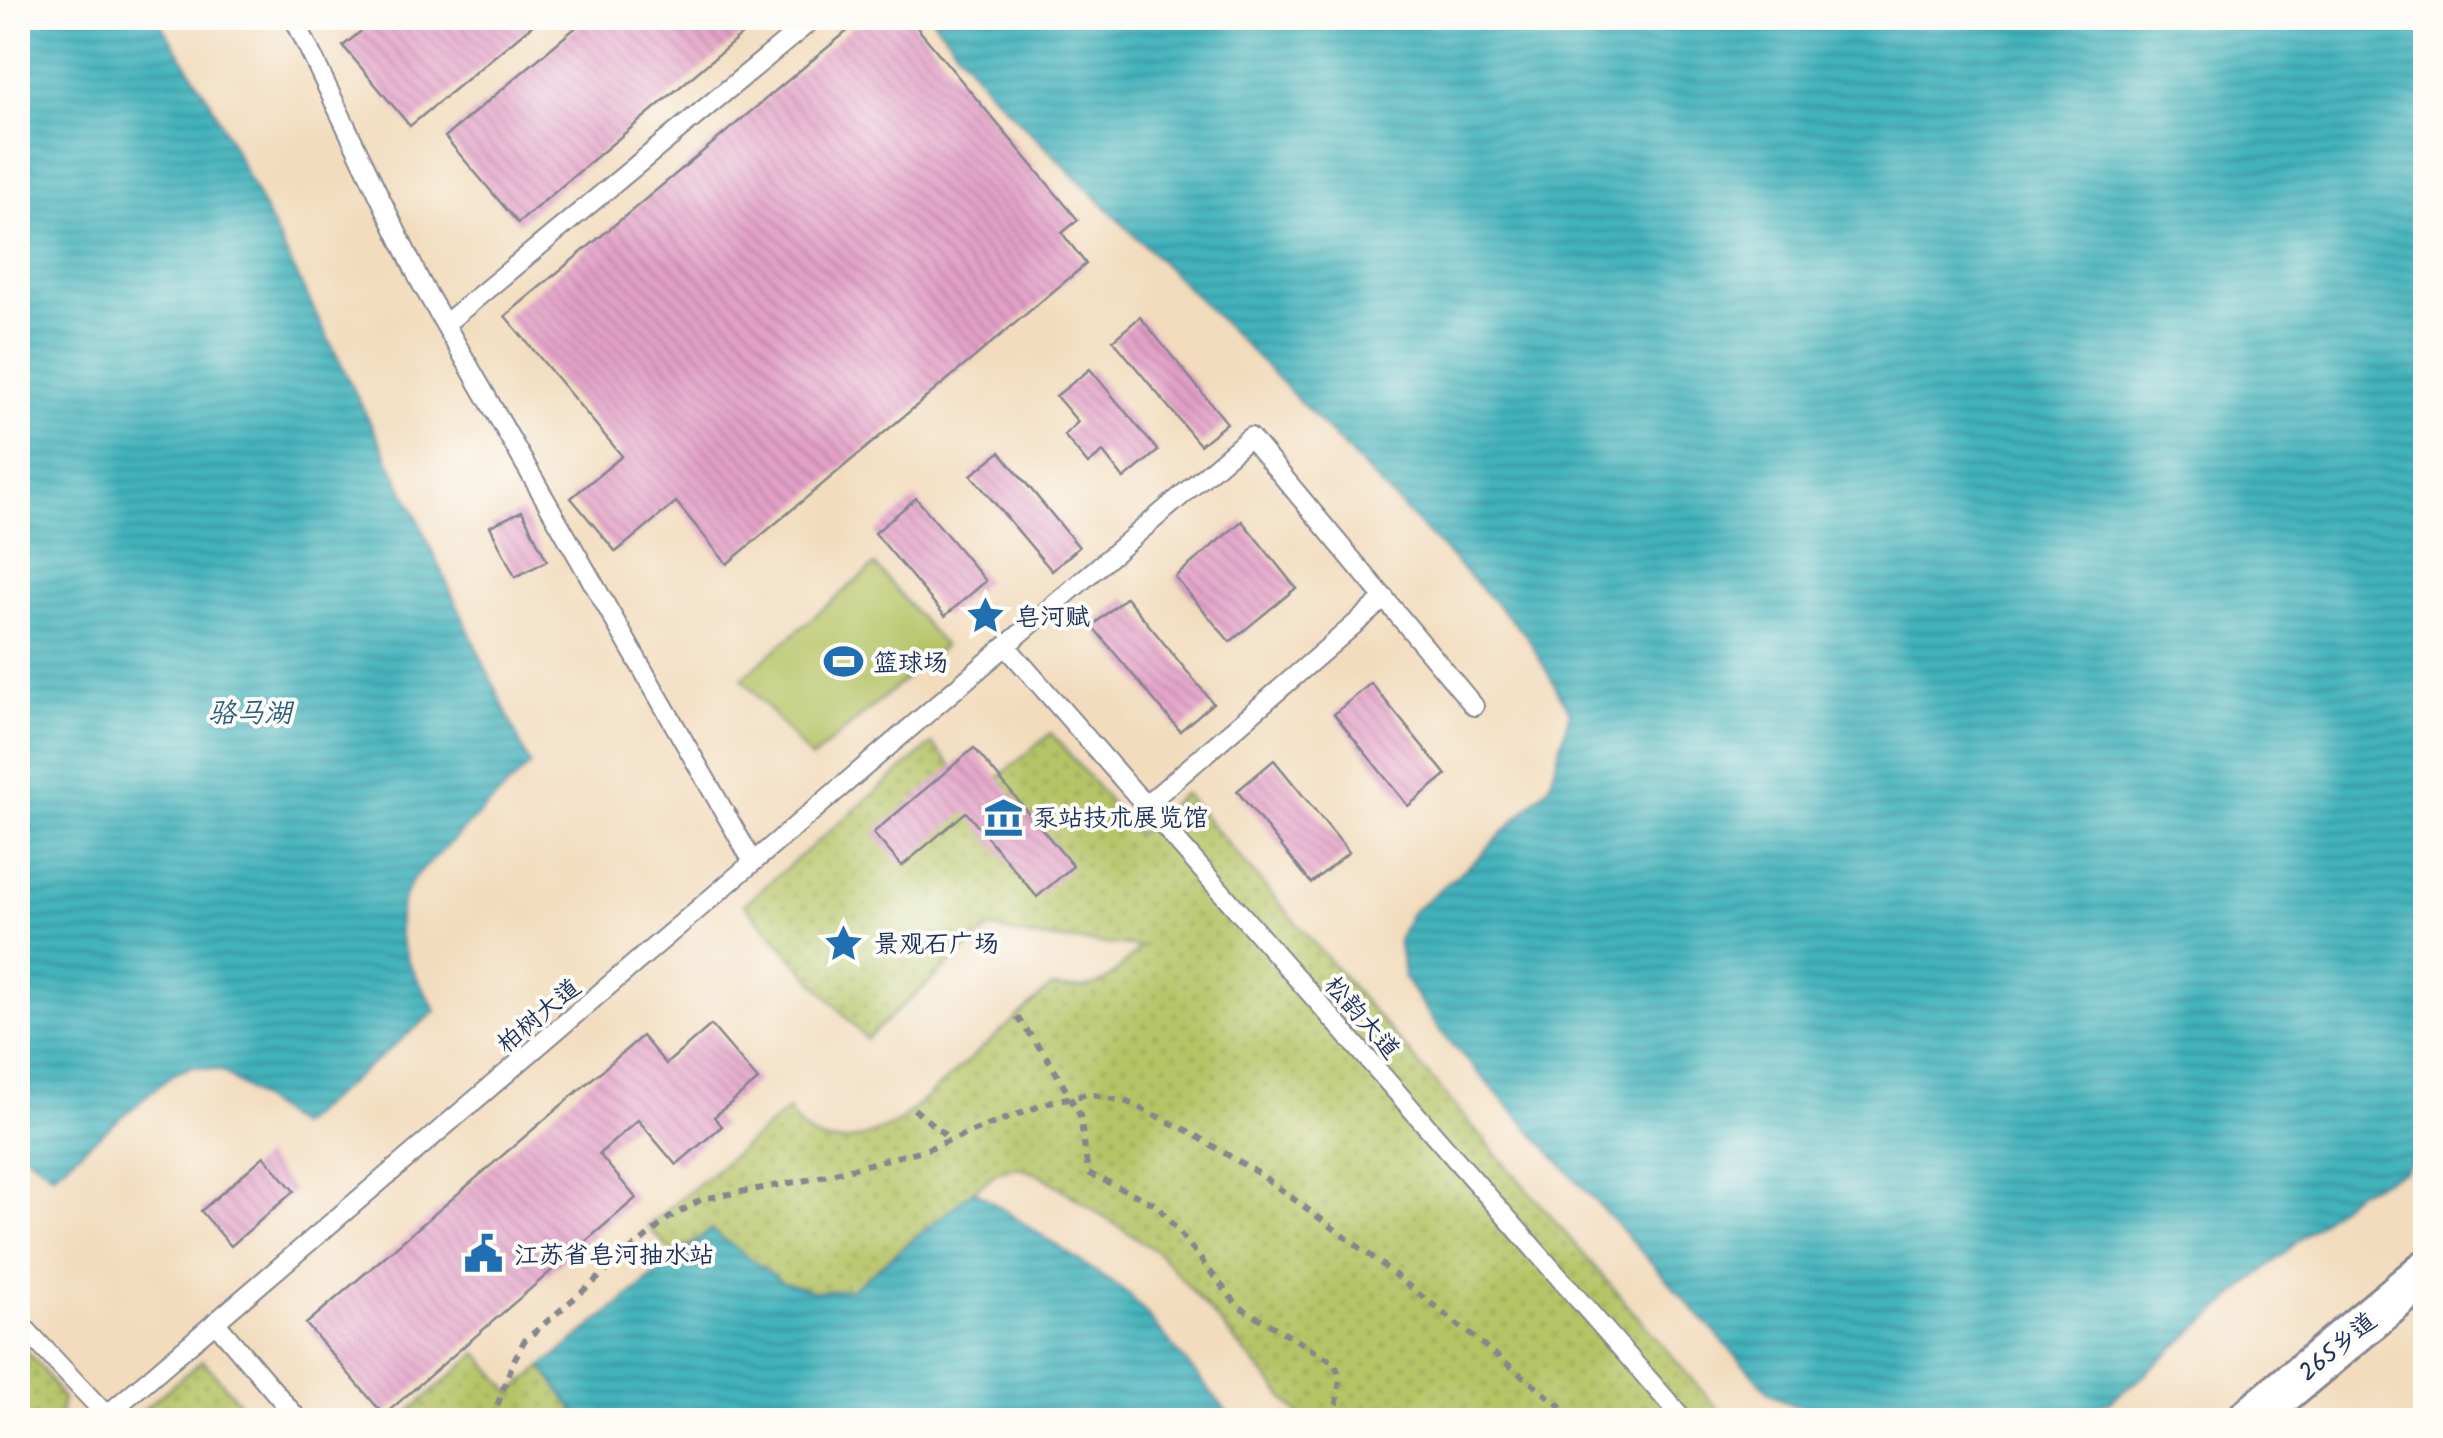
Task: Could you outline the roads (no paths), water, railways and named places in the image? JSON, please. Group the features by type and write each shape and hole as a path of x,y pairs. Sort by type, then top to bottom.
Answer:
{"street":[{"name":"265乡道","path":"2249,1420 2426,1272"}],"lane":[{"path":"294,18 420,280 754,862"},
{"path":"445,324 814,18"},
{"name":"柏树大道","path":"104,1418 1250,437 1385,598"},
{"path":"1145,806 1385,598 1474,706"},
{"name":"松韵大道","path":"1006,646 1684,1420"},
{"path":"18,1321 104,1418"},
{"path":"215,1322 296,1418"}],"water":[{"name":"骆马湖","path":"18,18 157,18 210,101 414,511 530,765 413,879 403,898 399,915 402,947 436,1011 297,1126 222,1071 193,1066 172,1075 53,1174 18,1149"},
{"path":"932,18 2425,18 2426,1143 2405,1171 2355,1192 2134,1383 2111,1401 2072,1415 1969,1415 1882,1407 1795,1406 1770,1393 1441,1032 1405,979 1398,940 1411,913 1476,860 1550,785 1570,712 1526,635 1248,348 991,93"},
{"path":"974,1190 1130,1295 1234,1420 582,1420 542,1367 711,1230 782,1282 817,1292 852,1289"}],"place":[{"name":"皂河赋","path":"985,616"},
{"name":"篮球场","path":"843,662"},
{"name":"泵站技术展览馆","path":"1003,817"},
{"name":"景观石广场","path":"844,943"},
{"name":"江苏省皂河抽水站","path":"484,1254"}]}
